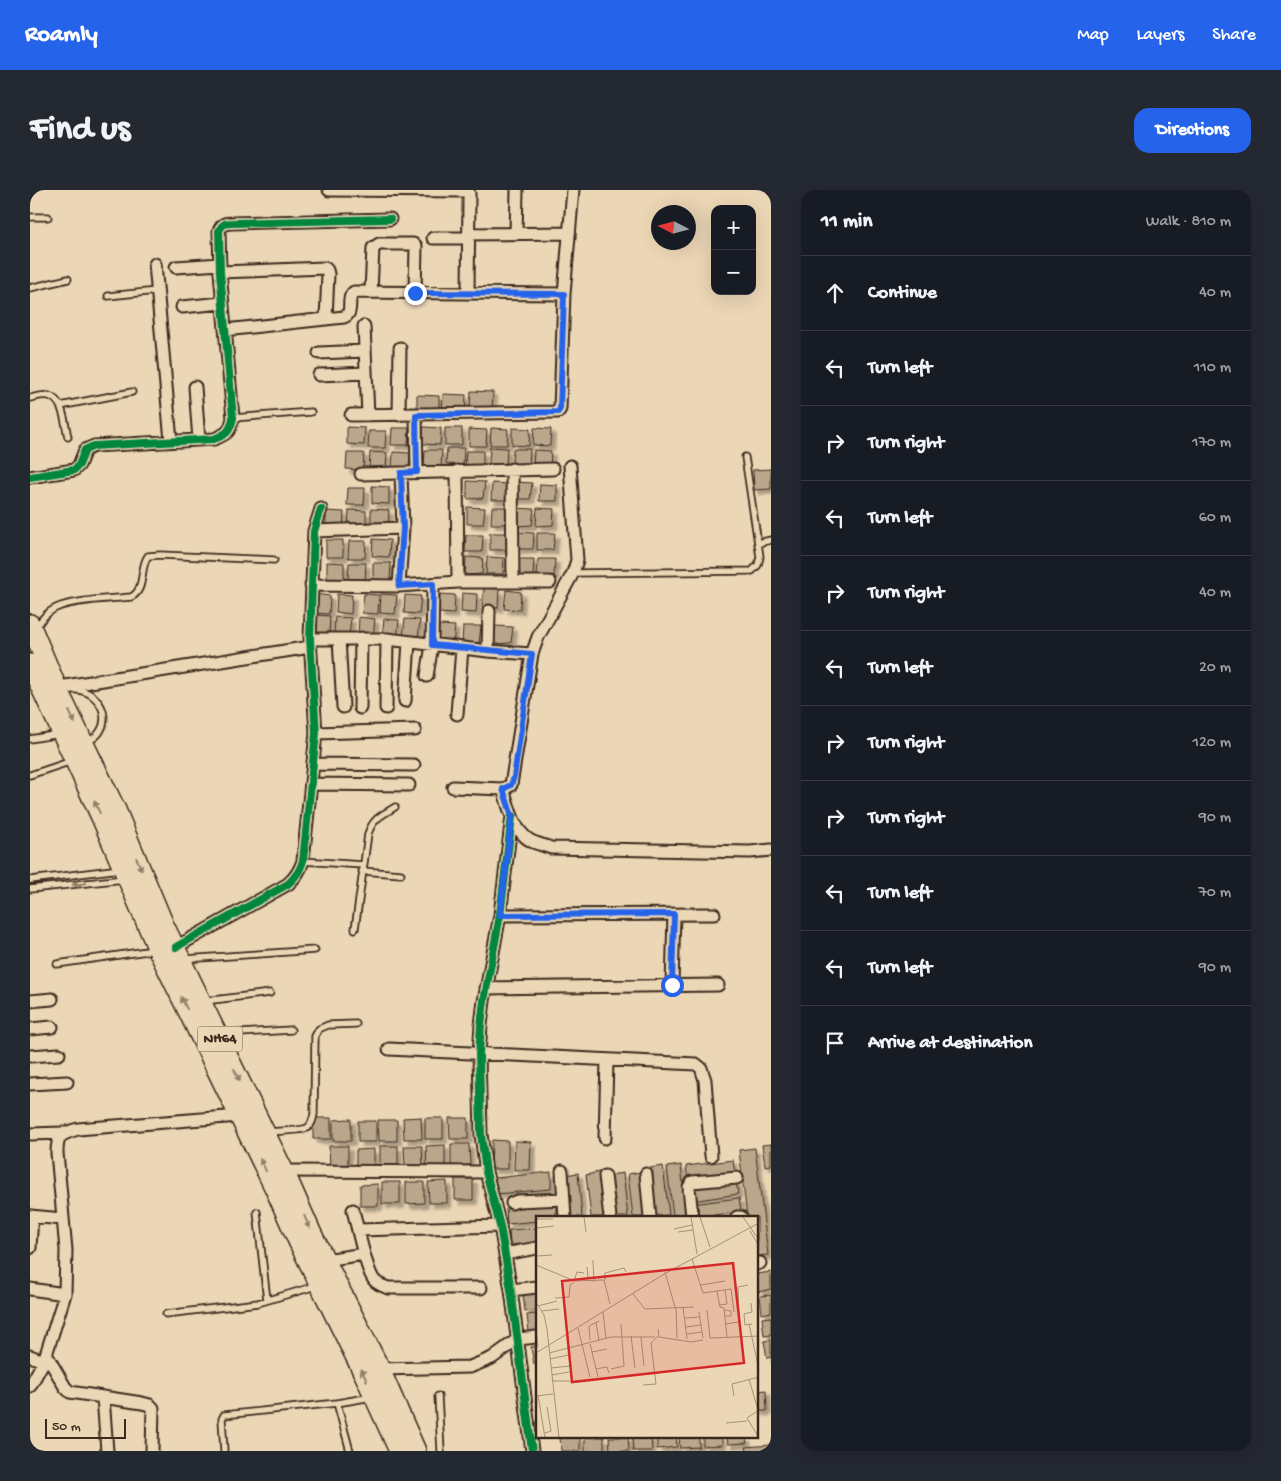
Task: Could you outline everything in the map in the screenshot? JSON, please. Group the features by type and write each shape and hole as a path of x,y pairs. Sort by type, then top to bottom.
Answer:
{"highway":[{"name":"NH64","path":"31,627 45,687 74,760 125,873 170,954 202,1002 284,1171 325,1260 327,1282 398,1451"},
{"name":"NH64","path":"30,664 85,745 116,810 164,925 170,954 239,1116 327,1282 380,1369 416,1451"}],"street":[{"path":"329,190 467,191 469,193 468,293"},
{"path":"516,234 517,190"},
{"path":"351,415 558,412 560,409 564,294 573,190"},
{"path":"30,477 74,470 79,465 85,450 94,446 214,439 226,434 233,418 220,268 219,231 225,223 390,219"},
{"path":"432,238 569,233"},
{"path":"371,292 373,248 379,244 413,244 416,246 415,293"},
{"path":"155,264 171,441"},
{"path":"176,267 325,268 328,274 326,319"},
{"path":"225,330 344,317 350,312 350,295 354,292 564,294"},
{"path":"182,307 222,303"},
{"path":"364,326 368,415"},
{"path":"399,415 400,348"},
{"path":"319,353 365,351"},
{"path":"319,375 366,373"},
{"path":"195,387 199,440"},
{"path":"416,415 417,472"},
{"path":"453,787 503,789 511,785 514,777 532,654 538,637 573,574 577,555 570,466"},
{"path":"512,469 513,581"},
{"path":"361,474 553,469"},
{"path":"457,471 458,582"},
{"path":"399,586 403,528 401,473"},
{"path":"170,954 288,884 301,869 316,733 310,643 311,585 314,531 321,509"},
{"path":"314,531 403,528"},
{"path":"311,585 399,586 458,582 550,582"},
{"path":"428,676 432,645 433,584"},
{"path":"488,651 489,611"},
{"path":"360,708 361,638"},
{"path":"45,687 339,639 387,639 488,651 532,654"},
{"path":"339,639 344,706"},
{"path":"386,708 387,639"},
{"path":"405,701 408,642"},
{"path":"457,714 462,648"},
{"path":"316,733 415,730"},
{"path":"313,764 414,765"},
{"path":"310,784 409,785"},
{"path":"503,789 512,816 521,832 531,841 551,848 750,852 771,850"},
{"path":"512,816 500,915 484,1001 479,1054 481,1134 486,1172 500,1226 511,1290 532,1451"},
{"path":"672,985 674,914"},
{"path":"500,915 714,914"},
{"path":"486,988 718,985"},
{"path":"30,1002 52,999"},
{"path":"30,1029 52,1027"},
{"path":"389,1049 696,1064 701,1068 705,1080 711,1156"},
{"path":"30,1056 59,1054"},
{"path":"605,1138 607,1060"},
{"path":"30,1084 67,1082"},
{"path":"30,1134 63,1133 78,1129 239,1116"},
{"path":"30,1386 45,1358 65,1294 66,1250 57,1153 57,1141 63,1133"},
{"path":"284,1171 486,1172"},
{"path":"562,1171 565,1216"},
{"path":"646,1174 650,1216"},
{"path":"605,1176 610,1216"},
{"path":"692,1216 689,1187 692,1182 737,1178"},
{"path":"512,1203 517,1201 564,1199"},
{"path":"353,1210 364,1254 373,1279 388,1288 481,1288"},
{"path":"30,1248 31,1216 63,1219"},
{"path":"358,1230 500,1226"},
{"path":"505,1254 536,1248"},
{"path":"325,1260 364,1254"},
{"path":"511,1290 536,1287"},
{"path":"30,1289 65,1294"},
{"path":"380,1369 470,1367 492,1358 518,1339 536,1337"},
{"path":"30,1356 45,1358 70,1392 150,1405 153,1408 152,1451"},
{"path":"103,1397 106,1451"}],"lane":[{"path":"30,217 48,218"},
{"path":"30,288 68,279"},
{"path":"108,296 157,291"},
{"path":"60,406 132,392"},
{"path":"30,398 48,395 54,398 60,406 68,437"},
{"path":"233,418 311,412"},
{"path":"573,574 752,571 758,566 760,557 745,457"},
{"path":"758,543 771,540"},
{"path":"31,627 57,607 131,597 136,594 139,590 144,561 148,556 274,560"},
{"path":"45,687 78,689 88,692 97,699 103,711 103,722 99,733 85,745"},
{"path":"30,739 62,733"},
{"path":"30,775 74,760"},
{"path":"355,929 368,834 375,819 395,807"},
{"path":"303,861 401,874"},
{"path":"30,880 125,873"},
{"path":"30,889 125,873"},
{"path":"57,964 170,954 315,950"},
{"path":"202,1002 270,993"},
{"path":"265,1132 308,1127 312,1122 314,1114 315,1036 319,1029 328,1025 356,1024"},
{"path":"218,1034 291,1030"},
{"path":"257,1212 266,1300"},
{"path":"166,1314 240,1306 327,1282"},
{"path":"438,1396 442,1451"},
{"path":"224,1451 222,1419 226,1414 337,1403 374,1397"},
{"path":"337,1403 350,1451"}],"building":[{"path":"471,391 493,392 492,409 470,408"},
{"path":"443,394 466,395 465,413 442,412"},
{"path":"417,395 439,396 439,414 417,413"},
{"path":"347,427 365,428 364,445 347,444"},
{"path":"423,427 441,428 440,445 423,444"},
{"path":"392,428 409,428 408,445 391,445"},
{"path":"445,428 462,428 462,445 445,445"},
{"path":"491,428 508,429 507,445 490,445"},
{"path":"512,428 530,429 529,446 512,445"},
{"path":"534,428 551,429 550,446 533,445"},
{"path":"469,429 487,430 486,446 469,446"},
{"path":"369,431 386,431 385,448 368,448"},
{"path":"490,447 507,448 506,465 489,464"},
{"path":"447,448 464,448 463,465 446,464"},
{"path":"513,449 530,449 529,466 512,465"},
{"path":"425,450 442,450 441,467 424,467"},
{"path":"534,450 551,451 550,468 533,467"},
{"path":"466,451 483,451 483,468 465,467"},
{"path":"370,452 387,453 386,469 369,469"},
{"path":"393,452 410,453 409,469 392,469"},
{"path":"347,453 364,453 363,470 346,469"},
{"path":"771,469 771,489 754,490 753,470"},
{"path":"467,481 485,482 483,498 467,499"},
{"path":"514,482 532,483 530,499 514,499"},
{"path":"492,483 509,484 508,500 491,500"},
{"path":"540,484 557,485 557,501 539,501"},
{"path":"372,486 389,487 389,504 372,503"},
{"path":"348,488 365,488 364,505 347,505"},
{"path":"467,507 485,508 483,524 467,524"},
{"path":"492,507 509,507 508,524 491,524"},
{"path":"516,508 534,509 532,525 516,526"},
{"path":"537,508 554,509 553,525 536,526"},
{"path":"371,509 389,510 388,526 371,526"},
{"path":"349,510 366,511 366,527 348,527"},
{"path":"326,511 344,512 343,529 326,528"},
{"path":"517,532 534,533 533,549 516,549"},
{"path":"490,533 508,533 507,550 490,550"},
{"path":"537,533 555,533 553,550 537,550"},
{"path":"466,535 483,535 482,552 465,552"},
{"path":"373,539 390,540 389,557 372,556"},
{"path":"326,540 343,540 343,557 326,557"},
{"path":"349,541 366,541 365,558 348,558"},
{"path":"466,557 483,558 482,574 465,575"},
{"path":"487,557 504,558 503,574 486,574"},
{"path":"517,559 534,559 533,576 516,576"},
{"path":"538,559 555,559 554,576 537,576"},
{"path":"327,562 344,563 344,579 327,579"},
{"path":"349,563 366,563 365,580 348,580"},
{"path":"373,563 391,563 390,580 373,579"},
{"path":"484,588 499,589 498,608 482,607"},
{"path":"506,590 521,592 520,610 504,609"},
{"path":"462,593 477,594 476,613 461,612"},
{"path":"315,594 330,596 329,614 313,613"},
{"path":"337,594 352,595 351,614 336,612"},
{"path":"364,594 379,595 378,614 362,613"},
{"path":"381,594 397,595 395,614 380,613"},
{"path":"440,594 455,595 454,614 439,613"},
{"path":"405,595 421,596 419,614 404,613"},
{"path":"315,615 330,616 329,635 313,634"},
{"path":"335,617 351,618 349,637 334,636"},
{"path":"359,617 375,619 373,637 358,636"},
{"path":"384,619 399,620 397,639 382,637"},
{"path":"405,619 420,620 418,639 403,637"},
{"path":"439,625 455,626 453,645 438,644"},
{"path":"463,626 481,626 479,643 462,643"},
{"path":"495,626 513,627 511,643 494,644"},
{"path":"421,1117 422,1139 404,1139 403,1118"},
{"path":"313,1118 331,1118 331,1139 313,1139"},
{"path":"425,1118 443,1118 443,1139 425,1139"},
{"path":"449,1118 468,1118 468,1139 450,1139"},
{"path":"351,1119 351,1141 333,1141 333,1120"},
{"path":"378,1120 397,1120 397,1141 379,1141"},
{"path":"358,1121 376,1121 376,1142 358,1142"},
{"path":"492,1140 508,1141 508,1169 491,1169"},
{"path":"515,1141 531,1142 530,1170 514,1170"},
{"path":"451,1144 469,1144 470,1165 451,1166"},
{"path":"771,1144 771,1165 765,1166 762,1145"},
{"path":"445,1145 445,1167 427,1167 426,1146"},
{"path":"329,1146 348,1146 348,1167 330,1168"},
{"path":"380,1146 398,1146 398,1167 380,1167"},
{"path":"404,1146 422,1146 423,1168 405,1168"},
{"path":"755,1148 768,1255 758,1256 758,1216 747,1216 739,1150"},
{"path":"374,1149 374,1171 356,1171 356,1150"},
{"path":"733,1160 735,1174 688,1180 686,1166"},
{"path":"681,1165 686,1214 673,1215 667,1167"},
{"path":"663,1166 669,1215 656,1216 650,1168"},
{"path":"551,1172 551,1189 496,1194 495,1178"},
{"path":"599,1172 604,1216 591,1216 586,1175"},
{"path":"641,1172 646,1216 633,1216 628,1174"},
{"path":"578,1173 582,1216 569,1216 565,1175"},
{"path":"623,1173 628,1216 615,1216 610,1175"},
{"path":"455,1179 473,1179 473,1200 455,1200"},
{"path":"736,1180 738,1194 692,1201 690,1187"},
{"path":"447,1181 447,1203 429,1203 428,1182"},
{"path":"382,1182 400,1182 400,1204 382,1204"},
{"path":"406,1182 424,1182 424,1203 406,1204"},
{"path":"378,1184 378,1206 360,1206 360,1185"},
{"path":"739,1198 741,1212 694,1216 692,1204"},
{"path":"556,1205 556,1216 536,1216 536,1221 507,1224 506,1209"},
{"path":"536,1228 536,1242 510,1245 509,1230"},
{"path":"771,1272 771,1289 758,1292 758,1274"},
{"path":"536,1293 536,1310 525,1311 523,1294"},
{"path":"771,1295 771,1312 762,1314 760,1296"},
{"path":"536,1314 536,1332 529,1332 527,1315"},
{"path":"771,1317 771,1335 764,1336 762,1318"},
{"path":"771,1340 771,1357 767,1358 764,1341"},
{"path":"536,1346 536,1364 534,1364 531,1347"},
{"path":"766,1390 767,1411 758,1411 758,1391"},
{"path":"560,1438 580,1438 580,1451 561,1451"},
{"path":"585,1438 604,1438 604,1451 585,1451"},
{"path":"609,1438 628,1438 629,1451 610,1451"},
{"path":"632,1438 651,1438 652,1451 633,1451"},
{"path":"657,1438 676,1438 677,1447 657,1449"},
{"path":"679,1438 699,1438 699,1447 680,1448"},
{"path":"703,1438 722,1438 722,1445 703,1446"},
{"path":"727,1438 746,1438 747,1443 728,1444"},
{"path":"771,1445 771,1451 747,1451 746,1447"}],"cycle path":[{"path":"30,477 74,470 79,465 85,450 94,446 214,439 225,434 229,429 233,418 220,272 219,231 224,224 390,219"},
{"path":"176,947 288,884 302,865 316,733 310,639 314,531 321,509"},
{"path":"512,816 500,915 481,1025 479,1054 481,1134 486,1172 500,1226 511,1290 532,1451"}],"route":[{"path":"415,293 564,294 560,409 558,412 416,415 417,472 401,473 403,528 399,586 433,584 432,645 532,654 514,777 511,785 503,789 512,816 500,915 674,914 672,985"}]}
